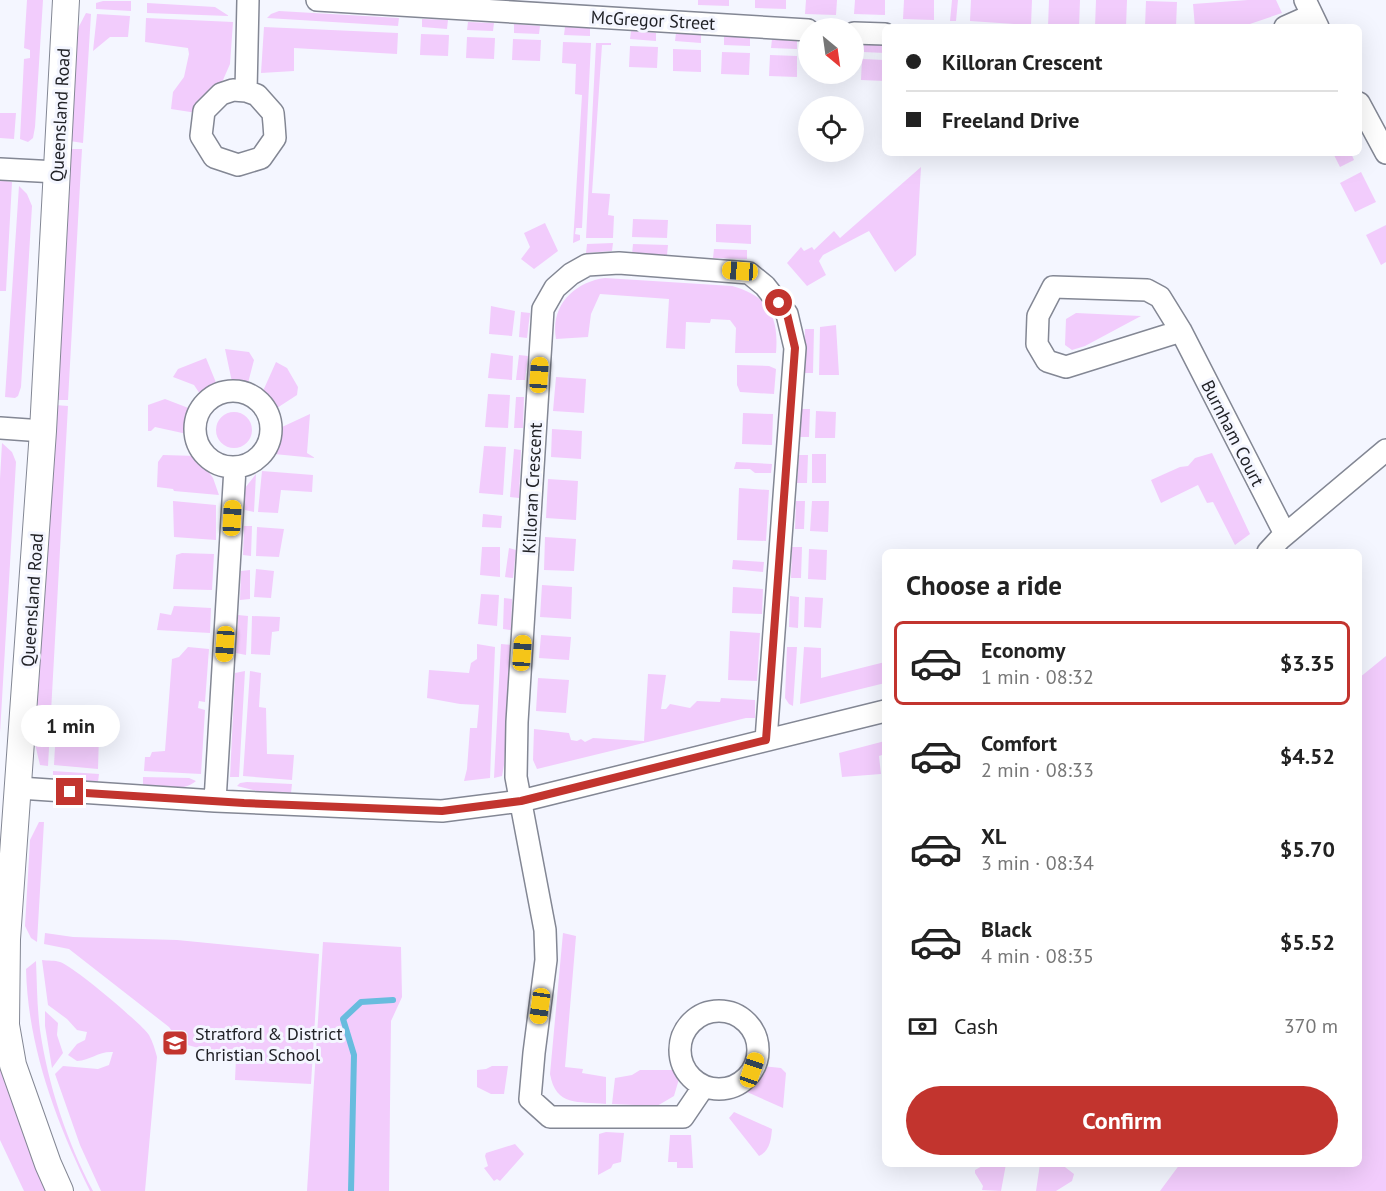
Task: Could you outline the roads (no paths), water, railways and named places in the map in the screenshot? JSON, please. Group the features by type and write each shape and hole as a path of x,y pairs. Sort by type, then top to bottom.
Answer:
{"street":[{"name":"Queensland Road","path":"60,1191 48,1164 13,1065 6,1024 7,939 43,431 66,0"},
{"path":"246,90 248,0"},
{"name":"McGregor Street","path":"317,0 563,8 798,29"},
{"path":"1291,24 1312,14"},
{"path":"864,33 882,34"},
{"path":"1362,109 1386,153"},
{"path":"0,169 57,172"},
{"name":"Killoran Crescent","path":"704,1086 683,1117 550,1117 530,1100 546,960 545,930 516,777 517,722 543,309 555,288 571,274 587,265 619,263 748,273 765,286 787,314 795,348 766,740"},
{"name":"Burnham Court","path":"1181,331 1066,367 1047,361 1037,344 1038,316 1053,287 1147,290 1160,297 1181,331 1285,534"},
{"path":"0,428 43,431"},
{"path":"1271,549 1285,534 1386,450"},
{"path":"215,801 235,468"},
{"path":"19,788 215,801 442,811 521,801 882,712"}],"waterway":[{"path":"351,1191 354,1055 343,1019 361,1002 393,1000"}],"place":[{"name":"Stratford & District Christian School","path":"175,1043"}]}
